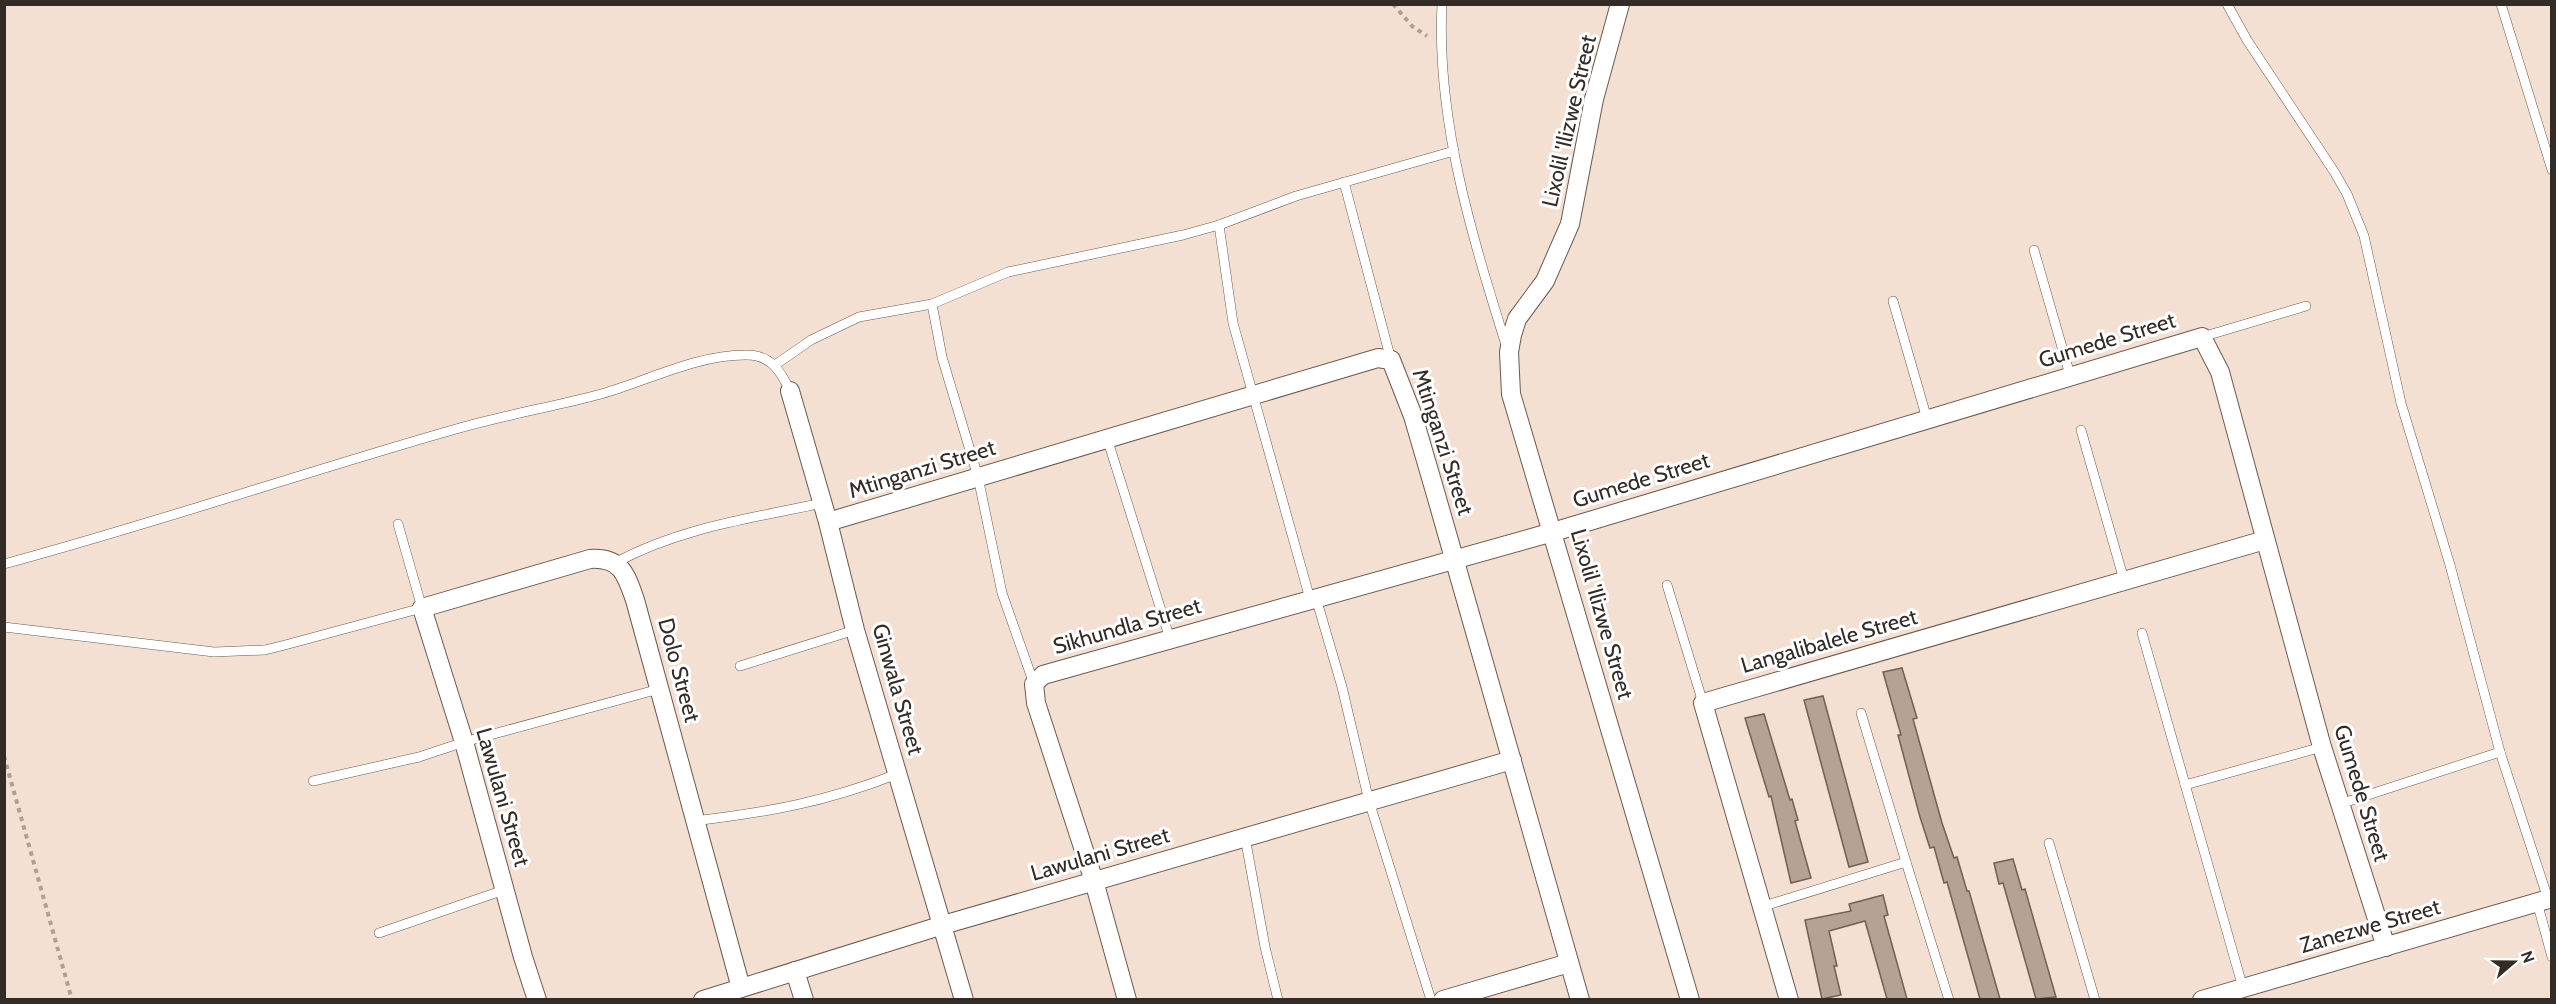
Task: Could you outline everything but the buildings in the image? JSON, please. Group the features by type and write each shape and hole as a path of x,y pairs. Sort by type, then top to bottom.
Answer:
{"street":[{"name":"Lixolil 'Ilizwe Street","path":"1620,4 1594,99 1570,224 1545,281 1517,319 1509,352 1511,394 1690,999"},
{"name":"Gumede Street","path":"1553,532 2202,337 2220,372 2322,747 2386,946"},
{"name":"Mtinganzi Street","path":"828,522 1378,358 1391,360 1413,416 1580,999"},
{"name":"Ginwala Street","path":"790,391 823,503 855,630 964,999"},
{"name":"Sikhundla Street","path":"1034,684 1043,675 1553,532"},
{"name":"Langalibalele Street","path":"1704,703 2265,540"},
{"path":"422,608 590,559 608,559 615,563"},
{"name":"Dolo Street","path":"615,563 625,575 635,600 741,988"},
{"name":"Lawulani Street","path":"422,608 464,742 504,890 537,999"},
{"path":"1034,684 1036,703 1094,881 1127,999"},
{"path":"1704,703 1789,999"},
{"name":"Lawulani Street","path":"703,999 943,925 1512,760"},
{"name":"Zanezwe Street","path":"2202,999 2545,900"},
{"path":"1443,999 1569,963"},
{"path":"795,971 804,999"}],"lane":[{"path":"1442,4 1440,45 1454,151 1473,240 1509,352"},
{"path":"2227,4 2247,40 2335,173 2360,225 2401,403 2450,565 2500,752 2545,900 2552,957"},
{"path":"2501,4 2552,170"},
{"path":"775,365 811,340 842,324 879,312 932,304 1008,272 1160,241 1219,225 1296,196 1454,151"},
{"path":"1344,182 1391,360"},
{"path":"1219,225 1229,306 1252,395 1342,687 1369,801 1431,999"},
{"path":"2034,250 2070,375"},
{"path":"1893,301 1927,419"},
{"path":"932,304 942,357 978,477 1002,592 1034,684"},
{"path":"2202,337 2306,306"},
{"path":"4,564 458,428 602,394 708,360 744,355 756,356 775,365 790,391"},
{"path":"2081,430 2124,580"},
{"path":"1107,438 1170,639"},
{"path":"615,563 678,535 823,503"},
{"path":"4,627 191,650 239,652 265,650 285,645 422,608 398,524"},
{"path":"1667,585 1704,703"},
{"path":"740,666 855,630"},
{"path":"2142,633 2244,988"},
{"path":"313,781 419,757 464,742 658,689"},
{"path":"1861,712 1949,999"},
{"path":"2185,785 2322,747"},
{"path":"2340,804 2500,752"},
{"path":"694,821 799,806 859,789 897,774"},
{"path":"1245,837 1265,947 1278,999"},
{"path":"2049,843 2095,999"},
{"path":"1764,906 1906,862"},
{"path":"379,933 504,890"}],"path":[{"path":"1393,4 1413,26 1440,45"},
{"path":"4,756 72,999"}]}
